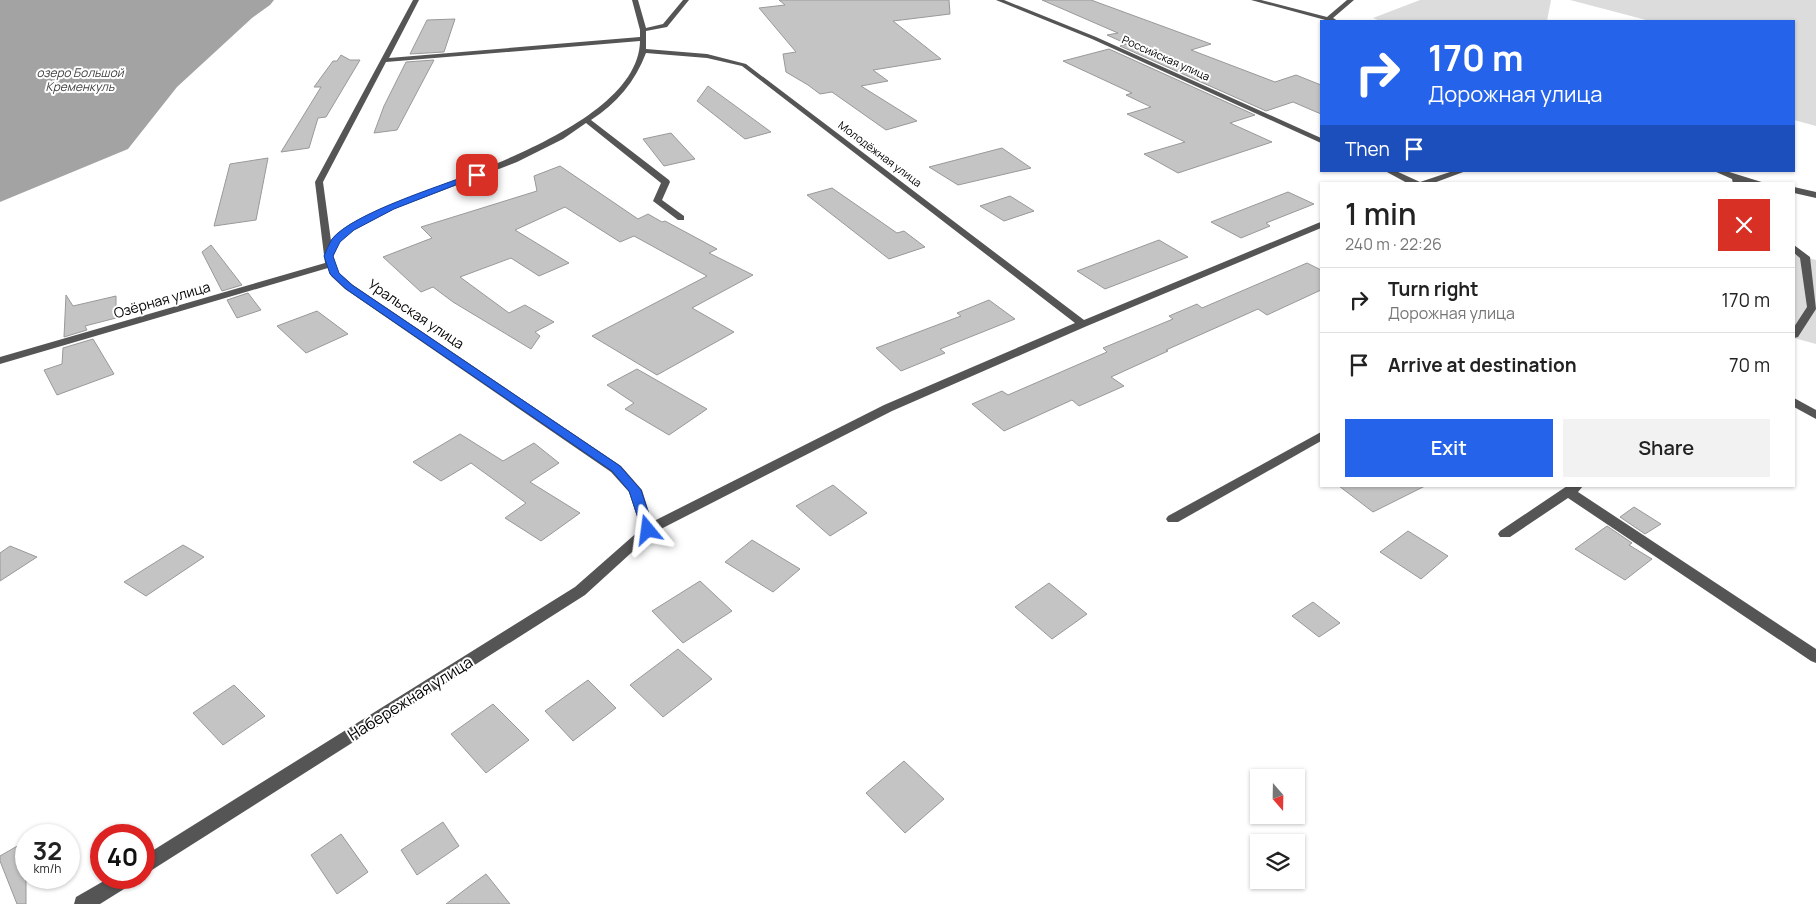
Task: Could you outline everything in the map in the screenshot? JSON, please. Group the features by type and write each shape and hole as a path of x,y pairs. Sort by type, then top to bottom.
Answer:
{"street":[{"name":"Уральская улица","path":"416,0 319,182 330,260 335,274 349,287 616,469 635,490 648,530"},
{"path":"330,260 336,240 351,228 391,207 514,160 560,137 586,120 620,93 636,70 643,51 644,35 635,0"},
{"path":"385,60 644,35 665,26 686,0"},
{"name":"Российская улица","path":"1000,0 1094,38 1320,141"},
{"path":"1254,0 1332,20 1351,0"},
{"name":"Молодёжная улица","path":"643,51 703,54 726,58 744,65 1083,324"},
{"path":"586,120 666,182 657,201 681,218"},
{"path":"1392,172 1413,182"},
{"path":"1428,182 1459,172"},
{"path":"1720,172 1737,181"},
{"path":"1795,190 1816,195"},
{"name":"Набережная улица","path":"155,859 580,591 648,530 888,408 1320,225"},
{"path":"1795,249 1805,257 1812,307 1795,333"},
{"name":"Озёрная улица","path":"0,361 330,260"},
{"path":"1795,403 1816,415"},
{"path":"1173,519 1320,437"},
{"path":"1505,534 1573,489 1816,657"},
{"path":"83,904 107,889"}],"shaded area":[{"path":"1420,0 1551,0 1547,20 1378,20 1373,18"},
{"path":"1570,0 1816,0 1816,126 1795,120 1795,20 1646,20"},
{"path":"1795,254 1816,260 1816,344 1795,338"}],"water":[{"name":"озеро Большой Кременкуль","path":"0,0 274,0 177,87 128,149 0,202"}],"building":[{"path":"779,0 949,0 950,14 893,21 941,59 873,70 888,81 861,86 917,121 886,130 832,92 820,94 786,72 783,54 796,52 759,8 785,5"},
{"path":"1042,0 1091,0 1211,44 1191,50 1275,82 1296,75 1320,85 1320,114 1293,102 1266,111 1120,46 1127,44 1107,35 1118,33"},
{"path":"455,19 444,52 410,54 427,20"},
{"path":"1109,49 1255,115 1230,123 1272,142 1178,173 1144,154 1185,142 1127,114 1151,107 1126,95 1132,93 1063,61"},
{"path":"341,55 350,60 360,60 326,117 318,118 309,148 281,152 321,87 314,87 333,61 337,61"},
{"path":"434,60 397,130 374,133 384,106 406,62"},
{"path":"708,86 771,132 745,139 697,101"},
{"path":"671,133 695,159 664,166 643,139"},
{"path":"1002,148 1031,168 958,185 929,167"},
{"path":"268,158 256,220 214,226 230,164"},
{"path":"560,166 638,219 648,214 662,222 665,221 717,249 709,253 753,275 692,308 734,332 657,375 592,336 707,276 634,236 620,242 565,207 515,230 569,263 539,276 511,258 460,277 509,313 525,305 554,322 535,332 540,336 531,349 453,302 433,287 421,292 383,257 432,238 421,227 537,191 534,176"},
{"path":"832,188 897,233 904,231 925,247 889,259 807,195"},
{"path":"1288,192 1314,204 1266,223 1270,226 1241,238 1211,222"},
{"path":"1010,196 1034,211 1004,221 980,206"},
{"path":"1159,240 1188,257 1105,289 1077,271"},
{"path":"211,245 242,285 222,291 202,252"},
{"path":"1307,263 1320,270 1320,290 1267,315 1258,309 1166,350 1168,351 1111,377 1124,386 1079,406 1072,400 1004,431 972,404 1002,391 1008,395 1107,352 1103,348 1173,319 1169,316 1197,304 1202,308"},
{"path":"248,293 261,310 237,318 227,300"},
{"path":"66,295 73,306 116,296 116,318 85,326 87,330 64,337"},
{"path":"989,300 1015,319 940,349 945,353 901,371 876,348 961,316 957,313"},
{"path":"317,311 348,334 306,353 277,326"},
{"path":"93,339 114,374 57,395 44,370 62,364 63,348"},
{"path":"637,369 707,409 669,435 625,409 634,403 607,385"},
{"path":"460,434 503,461 534,443 559,463 530,482 580,513 541,541 505,518 526,503 471,463 441,481 413,462"},
{"path":"833,485 867,513 830,536 796,506"},
{"path":"1340,487 1423,487 1373,512"},
{"path":"1634,507 1661,524 1645,534 1620,517"},
{"path":"1607,526 1632,543 1629,545 1652,559 1625,580 1575,549"},
{"path":"1408,531 1448,556 1421,579 1380,552"},
{"path":"752,540 800,569 773,592 725,562"},
{"path":"183,545 204,557 146,596 124,582"},
{"path":"10,546 37,557 0,581 0,553"},
{"path":"700,581 732,611 683,643 652,611"},
{"path":"1049,583 1087,614 1052,639 1015,607"},
{"path":"1313,602 1340,623 1319,637 1292,616"},
{"path":"678,649 712,679 663,717 630,685"},
{"path":"588,680 616,708 573,741 545,711"},
{"path":"234,685 265,716 223,745 193,713"},
{"path":"493,704 529,740 486,773 451,734"},
{"path":"904,761 944,799 905,833 866,793"},
{"path":"443,822 459,846 417,875 401,850"},
{"path":"341,834 368,872 337,894 311,855"},
{"path":"15,847 15,889 26,889 26,904 17,904 0,861 0,856"},
{"path":"486,874 510,904 446,904 471,885"}],"route":[{"path":"477,175 391,207 351,228 336,240 328,256 335,274 349,287 616,469 635,490 648,530"}]}
